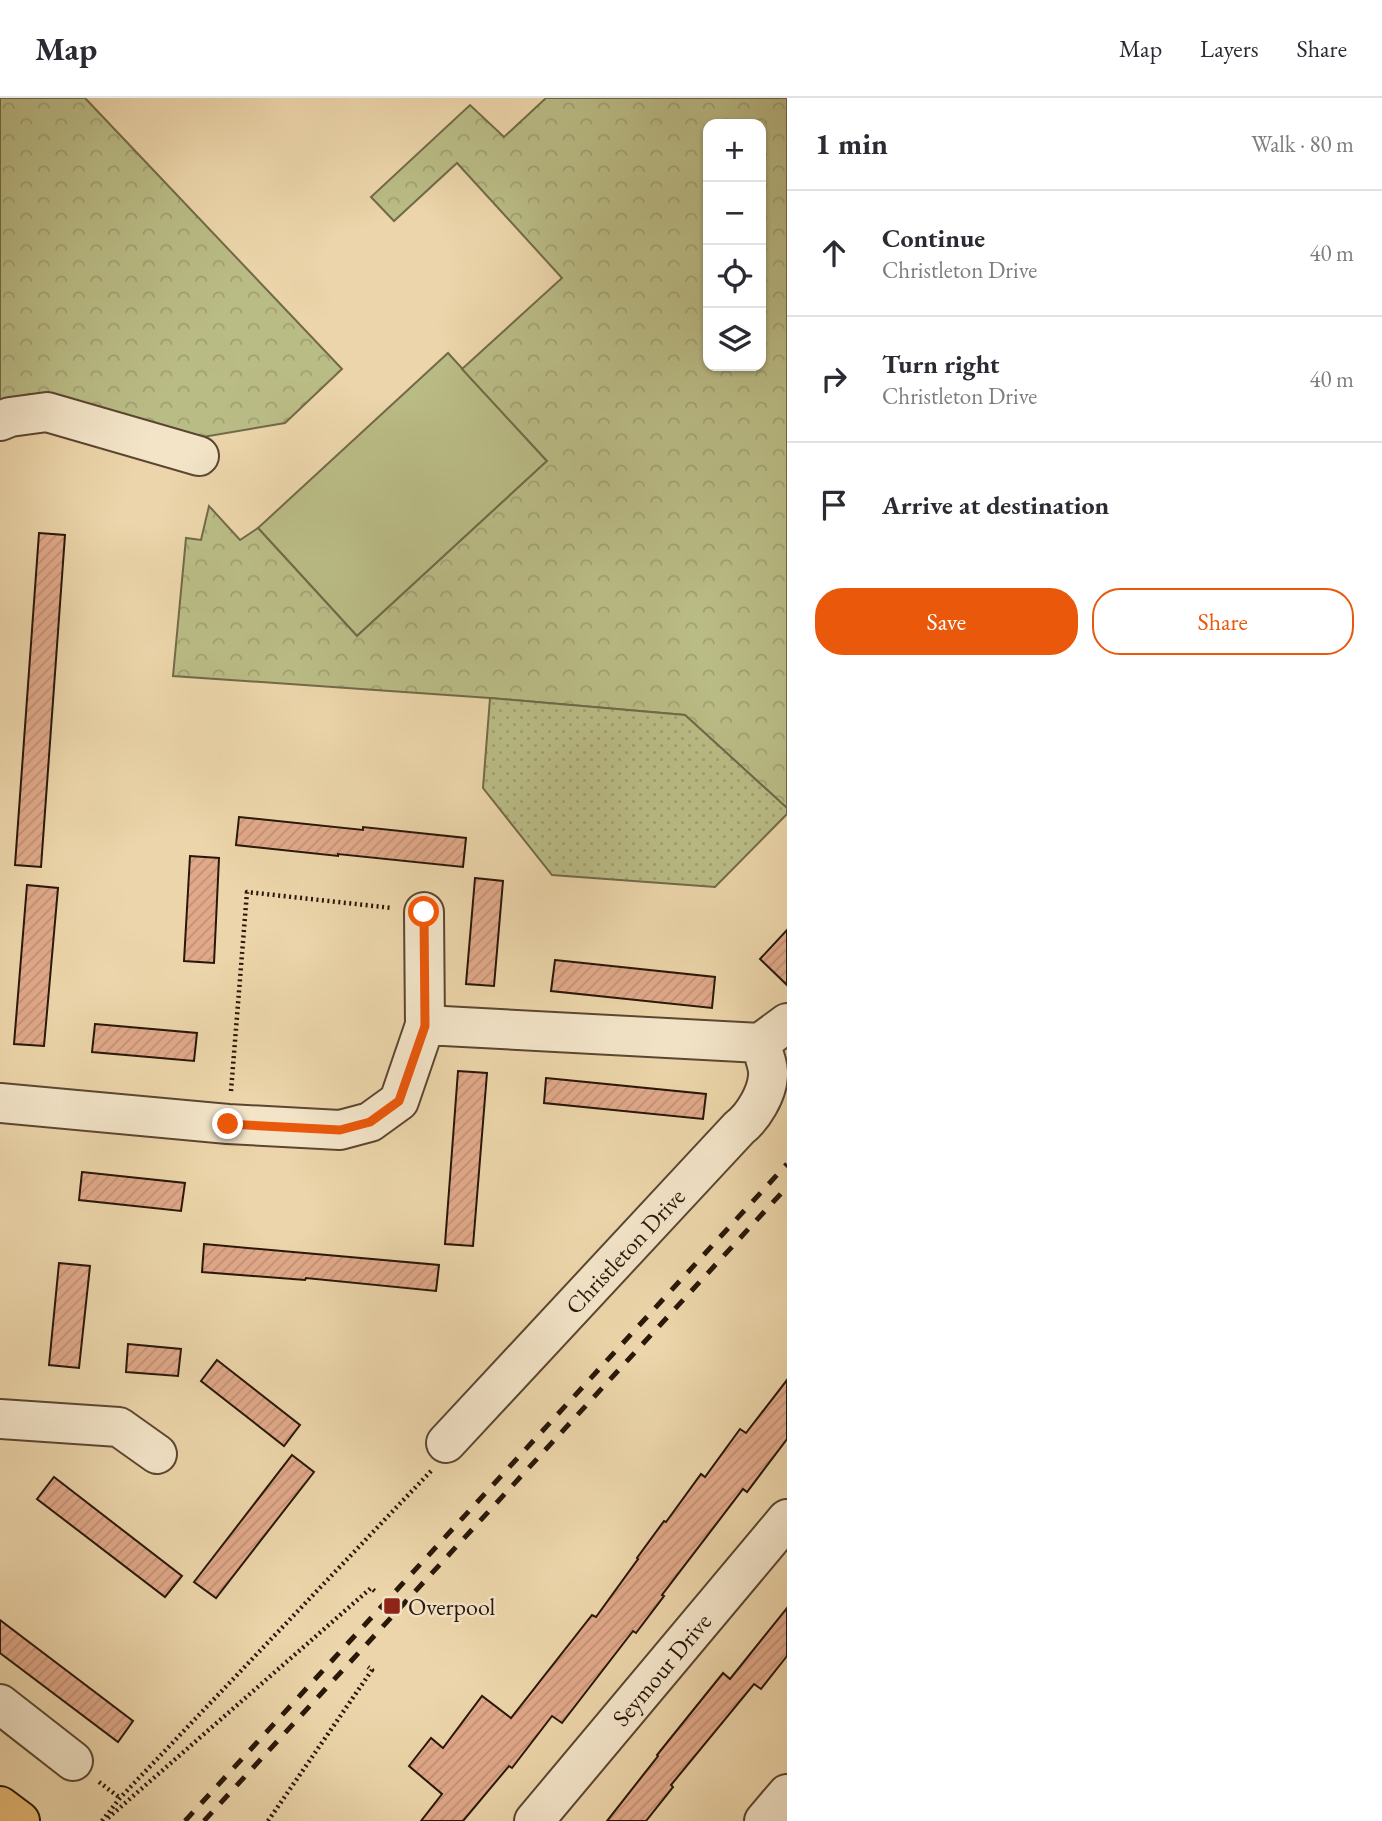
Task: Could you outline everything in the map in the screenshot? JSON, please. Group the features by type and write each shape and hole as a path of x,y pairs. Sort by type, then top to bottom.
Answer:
{"main road":[{"path":"0,1806 20,1821"}],"street":[{"path":"0,421 47,412 199,456"},
{"path":"0,1103 228,1124 340,1130 370,1122 399,1101 425,1026 424,912"},
{"name":"Christleton Drive","path":"425,1026 774,1033 769,1075 761,1101 751,1119 739,1128 446,1443"},
{"path":"0,1419 118,1427 157,1454"},
{"name":"Seymour Drive","path":"534,1821 787,1519"},
{"path":"0,1704 73,1761"},
{"path":"764,1821 787,1794"}],"path":[{"path":"228,1124 247,892 424,912"},
{"path":"103,1821 130,1788 440,1463 446,1443"},
{"path":"103,1821 371,1588 376,1592"},
{"path":"268,1821 372,1670 368,1667"}],"green space":[{"path":"0,98 85,98 342,369 285,423 203,437 30,394 0,404"},
{"path":"546,98 787,98 787,808 685,715 490,698 173,676 186,538 201,540 209,506 240,540 258,528 357,636 547,461 462,369 562,278 457,163 394,221 371,197 470,105 504,137"},
{"path":"448,353 547,461 357,636 258,528"},
{"path":"490,698 685,715 787,808 787,814 715,887 552,875 483,788"}],"building":[{"path":"39,533 65,535 41,867 15,865"},
{"path":"239,817 466,838 463,867 236,845"},
{"path":"190,856 219,858 214,963 184,961"},
{"path":"475,878 503,881 494,986 466,984"},
{"path":"27,885 58,888 44,1046 14,1044"},
{"path":"787,930 787,985 760,959"},
{"path":"555,960 715,977 712,1008 551,991"},
{"path":"95,1024 197,1033 194,1061 92,1052"},
{"path":"458,1071 487,1073 473,1246 445,1244"},
{"path":"546,1078 706,1094 703,1119 544,1103"},
{"path":"82,1172 185,1183 181,1211 79,1200"},
{"path":"204,1244 439,1265 436,1291 306,1278 202,1272"},
{"path":"59,1263 90,1266 79,1368 49,1365"},
{"path":"128,1344 181,1349 178,1376 126,1372"},
{"path":"217,1360 300,1425 284,1446 201,1381"},
{"path":"787,1380 787,1439 747,1492 743,1489 636,1633 633,1631 562,1723 552,1716 512,1768 509,1766 463,1821 421,1821 442,1794 409,1766 431,1738 443,1748 482,1696 511,1718 592,1615 596,1617 701,1474 705,1477 740,1429 746,1433"},
{"path":"292,1455 314,1472 216,1598 194,1582"},
{"path":"54,1477 182,1576 165,1597 37,1499"},
{"path":"787,1608 787,1656 761,1689 754,1684 671,1785 673,1787 646,1821 607,1821 723,1673 730,1679"},
{"path":"0,1620 133,1721 118,1742 0,1653"}],"railway":[{"path":"185,1821 787,1164"},
{"path":"204,1821 787,1187"}],"place":[{"name":"Overpool","path":"392,1606"}],"route":[{"path":"228,1124 340,1130 370,1122 399,1101 425,1026 424,912"}]}
